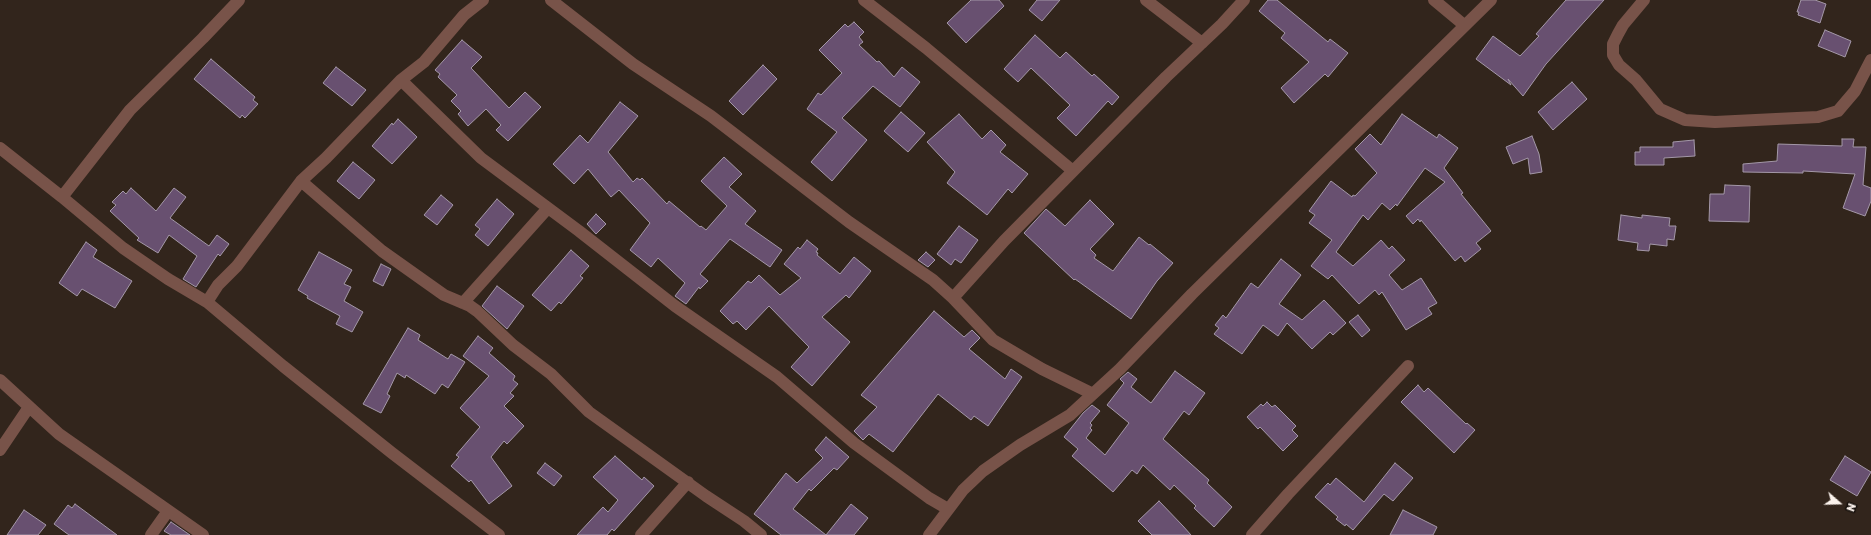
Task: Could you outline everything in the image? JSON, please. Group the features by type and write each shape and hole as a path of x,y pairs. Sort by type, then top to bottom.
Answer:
{"street":[{"path":"62,197 130,110 239,0"},
{"path":"207,302 218,285 237,266 301,181 326,158 401,80 424,62 464,15 483,0"},
{"path":"552,0 633,64 711,116 849,222 933,280 953,298 993,340 1042,369 1093,394"},
{"path":"864,0 926,48 1073,171"},
{"path":"1146,0 1202,43"},
{"path":"953,298 1004,241 1244,0"},
{"path":"1434,0 1464,24"},
{"path":"929,535 962,490 983,471 1020,445 1070,415 1120,369 1192,294 1275,214 1464,24 1491,0"},
{"path":"1644,0 1618,34 1613,44 1613,55 1619,65 1636,80 1660,109 1685,120 1715,122 1776,120 1818,117 1838,111 1855,91 1871,60"},
{"path":"401,80 481,158 675,306 777,377 854,443 929,498 948,509"},
{"path":"0,148 62,197 122,248 168,280 207,302 289,371 392,453 499,535"},
{"path":"301,181 382,251 444,295 477,310 513,345 551,374 589,412 762,535"},
{"path":"463,303 548,208"},
{"path":"1252,535 1288,494 1408,366"},
{"path":"0,380 59,434 203,535"},
{"path":"0,450 30,408"},
{"path":"641,535 688,482"},
{"path":"151,535 168,511"}],"building":[{"path":"971,0 999,0 1004,6 966,43 947,23"},
{"path":"1037,0 1060,0 1042,21 1029,10"},
{"path":"1268,0 1277,0 1328,42 1330,39 1348,53 1328,77 1325,74 1294,103 1281,88 1309,62 1281,38 1285,33 1259,11"},
{"path":"1566,0 1604,0 1546,64 1523,96 1508,79 1511,85 1476,59 1493,36 1520,56 1539,36 1536,34"},
{"path":"1801,0 1815,0 1826,4 1820,23 1798,15 1799,12 1797,12"},
{"path":"854,22 864,32 859,37 863,42 859,45 877,62 879,61 894,77 902,67 920,82 900,107 873,86 842,118 867,140 832,181 811,162 837,132 807,109 818,93 821,95 842,73 819,50 845,24 848,27"},
{"path":"1825,30 1851,41 1845,57 1818,46"},
{"path":"1035,35 1060,58 1066,52 1092,76 1094,74 1119,97 1112,105 1108,101 1076,136 1057,118 1070,105 1031,68 1018,82 1004,69"},
{"path":"462,40 482,57 471,68 509,108 525,92 541,107 508,141 496,130 501,125 486,109 468,126 458,114 461,111 451,101 457,95 438,77 440,74 435,70"},
{"path":"211,59 255,97 253,100 258,104 245,118 242,115 240,118 194,79"},
{"path":"763,65 777,79 743,115 729,101"},
{"path":"336,67 366,90 352,106 323,83"},
{"path":"1572,82 1587,99 1553,130 1538,112"},
{"path":"620,102 638,116 608,152 633,182 637,178 640,180 642,178 667,204 669,201 700,227 701,226 706,230 727,206 701,181 724,157 742,174 729,187 756,211 745,224 782,250 770,267 730,239 700,274 708,281 700,289 699,287 686,304 675,296 685,283 658,258 651,267 630,250 650,223 619,190 611,197 588,169 574,184 553,164 580,135 588,143"},
{"path":"901,112 925,133 908,152 884,131"},
{"path":"959,114 982,139 991,130 1006,145 1000,152 1028,174 1012,193 1008,189 987,215 947,183 955,172 927,142"},
{"path":"1402,114 1437,138 1439,134 1458,148 1444,168 1463,193 1461,194 1491,231 1476,243 1481,249 1465,262 1461,256 1455,261 1421,220 1420,222 1418,219 1413,224 1406,216 1445,182 1425,168 1397,206 1396,204 1390,210 1382,203 1368,220 1363,215 1336,252 1353,266 1381,240 1389,249 1392,246 1405,260 1389,275 1402,290 1421,278 1437,303 1428,308 1432,314 1406,330 1382,292 1379,295 1375,290 1359,304 1332,275 1328,279 1311,266 1332,240 1309,223 1315,215 1309,211 1331,181 1352,197 1353,195 1355,196 1377,173 1355,149 1370,134 1381,145"},
{"path":"398,119 417,137 392,164 372,146 392,123 393,125"},
{"path":"1532,136 1539,154 1542,172 1530,174 1528,158 1513,164 1506,147"},
{"path":"1842,139 1854,139 1853,147 1866,147 1863,185 1871,188 1871,201 1865,216 1843,208 1855,174 1803,171 1803,173 1743,172 1743,164 1777,161 1778,144 1842,146"},
{"path":"1694,140 1695,156 1664,158 1664,165 1635,165 1635,152 1640,152 1640,147 1673,147 1673,142"},
{"path":"353,162 375,180 359,199 337,181"},
{"path":"1725,185 1750,186 1749,222 1709,221 1710,194 1724,194"},
{"path":"131,188 156,211 174,188 186,197 170,218 209,246 217,235 229,244 220,256 218,254 196,287 183,279 197,256 169,235 158,253 137,240 139,238 110,211 116,205 112,202 123,191 126,194"},
{"path":"441,195 453,205 437,225 424,215"},
{"path":"497,199 514,214 488,246 475,235 480,229 475,225"},
{"path":"1090,200 1114,224 1090,249 1096,255 1094,258 1113,271 1139,237 1173,263 1157,281 1131,319 1075,279 1074,280 1024,233 1046,209 1065,226"},
{"path":"596,214 606,224 596,234 587,224"},
{"path":"1621,215 1642,218 1642,215 1670,218 1669,226 1676,226 1674,240 1667,239 1667,246 1650,244 1649,251 1637,250 1638,243 1618,240"},
{"path":"959,226 978,240 961,263 955,259 951,265 937,254"},
{"path":"807,240 818,249 816,252 818,253 817,255 840,274 854,257 871,271 849,298 846,295 822,317 850,342 812,386 791,367 809,347 769,306 746,330 737,321 733,324 720,311 748,281 751,283 759,275 780,295 801,278 784,264 798,247 800,249"},
{"path":"86,242 97,250 93,257 132,281 115,308 82,289 77,296 59,283"},
{"path":"571,250 589,266 580,276 583,278 561,304 559,302 551,311 532,295"},
{"path":"319,252 352,270 344,284 351,287 344,301 363,312 352,332 336,324 340,316 307,298 308,296 298,290"},
{"path":"926,252 935,260 928,267 918,260"},
{"path":"1281,259 1301,275 1279,304 1302,320 1324,300 1346,323 1333,335 1330,332 1312,349 1287,323 1278,336 1263,325 1242,354 1214,334 1219,328 1215,325 1223,315 1226,318 1251,283 1258,288"},
{"path":"381,264 391,269 383,286 373,281"},
{"path":"497,286 524,306 507,329 482,306"},
{"path":"934,311 964,337 972,330 980,338 969,349 1005,379 1011,369 1022,377 988,426 974,416 971,420 938,394 893,452 869,434 863,440 854,431 877,407 861,395"},
{"path":"1358,315 1370,330 1362,337 1349,322"},
{"path":"408,328 420,335 418,340 448,359 451,354 465,362 448,388 442,384 435,394 406,375 405,378 397,373 387,394 390,396 381,413 363,404"},
{"path":"478,336 493,348 489,353 515,376 513,380 518,384 510,393 514,396 504,406 524,426 507,444 504,441 491,457 512,486 489,504 471,480 469,482 451,466 459,457 456,455 480,427 460,408 489,376 463,356"},
{"path":"1175,371 1205,393 1189,415 1184,411 1163,439 1209,480 1207,483 1232,507 1214,527 1194,508 1196,506 1174,485 1170,490 1143,465 1137,474 1132,470 1113,492 1072,456 1078,449 1064,437 1083,413 1092,405 1100,411 1090,423 1092,425 1090,428 1092,430 1086,438 1105,455 1129,423 1107,405 1124,383 1120,379 1128,372 1137,379 1131,387 1151,403"},
{"path":"1418,385 1424,392 1428,388 1466,424 1467,423 1475,430 1454,453 1401,402"},
{"path":"1267,402 1272,407 1275,405 1296,426 1292,430 1298,436 1283,451 1260,427 1258,429 1247,417 1261,404 1263,406"},
{"path":"826,437 849,457 837,470 834,468 811,491 809,489 793,509 826,535 781,535 754,514 786,473 797,483 823,458 815,450"},
{"path":"615,456 642,480 644,477 654,486 614,531 612,529 607,535 577,535 603,507 608,512 618,500 593,477"},
{"path":"1845,456 1871,472 1857,496 1830,480"},
{"path":"545,463 562,476 554,486 537,473"},
{"path":"1395,463 1413,478 1393,501 1384,494 1353,530 1346,524 1345,526 1336,519 1338,517 1315,497 1328,483 1330,485 1336,478 1364,502"},
{"path":"1159,501 1191,535 1152,535 1138,521"},
{"path":"75,504 117,535 69,535 54,524 68,505 72,508"},
{"path":"851,504 868,518 854,535 826,535"},
{"path":"24,510 46,525 38,535 7,535"},
{"path":"1403,510 1437,527 1433,535 1390,535"},
{"path":"171,522 190,535 171,535 164,531"}]}
